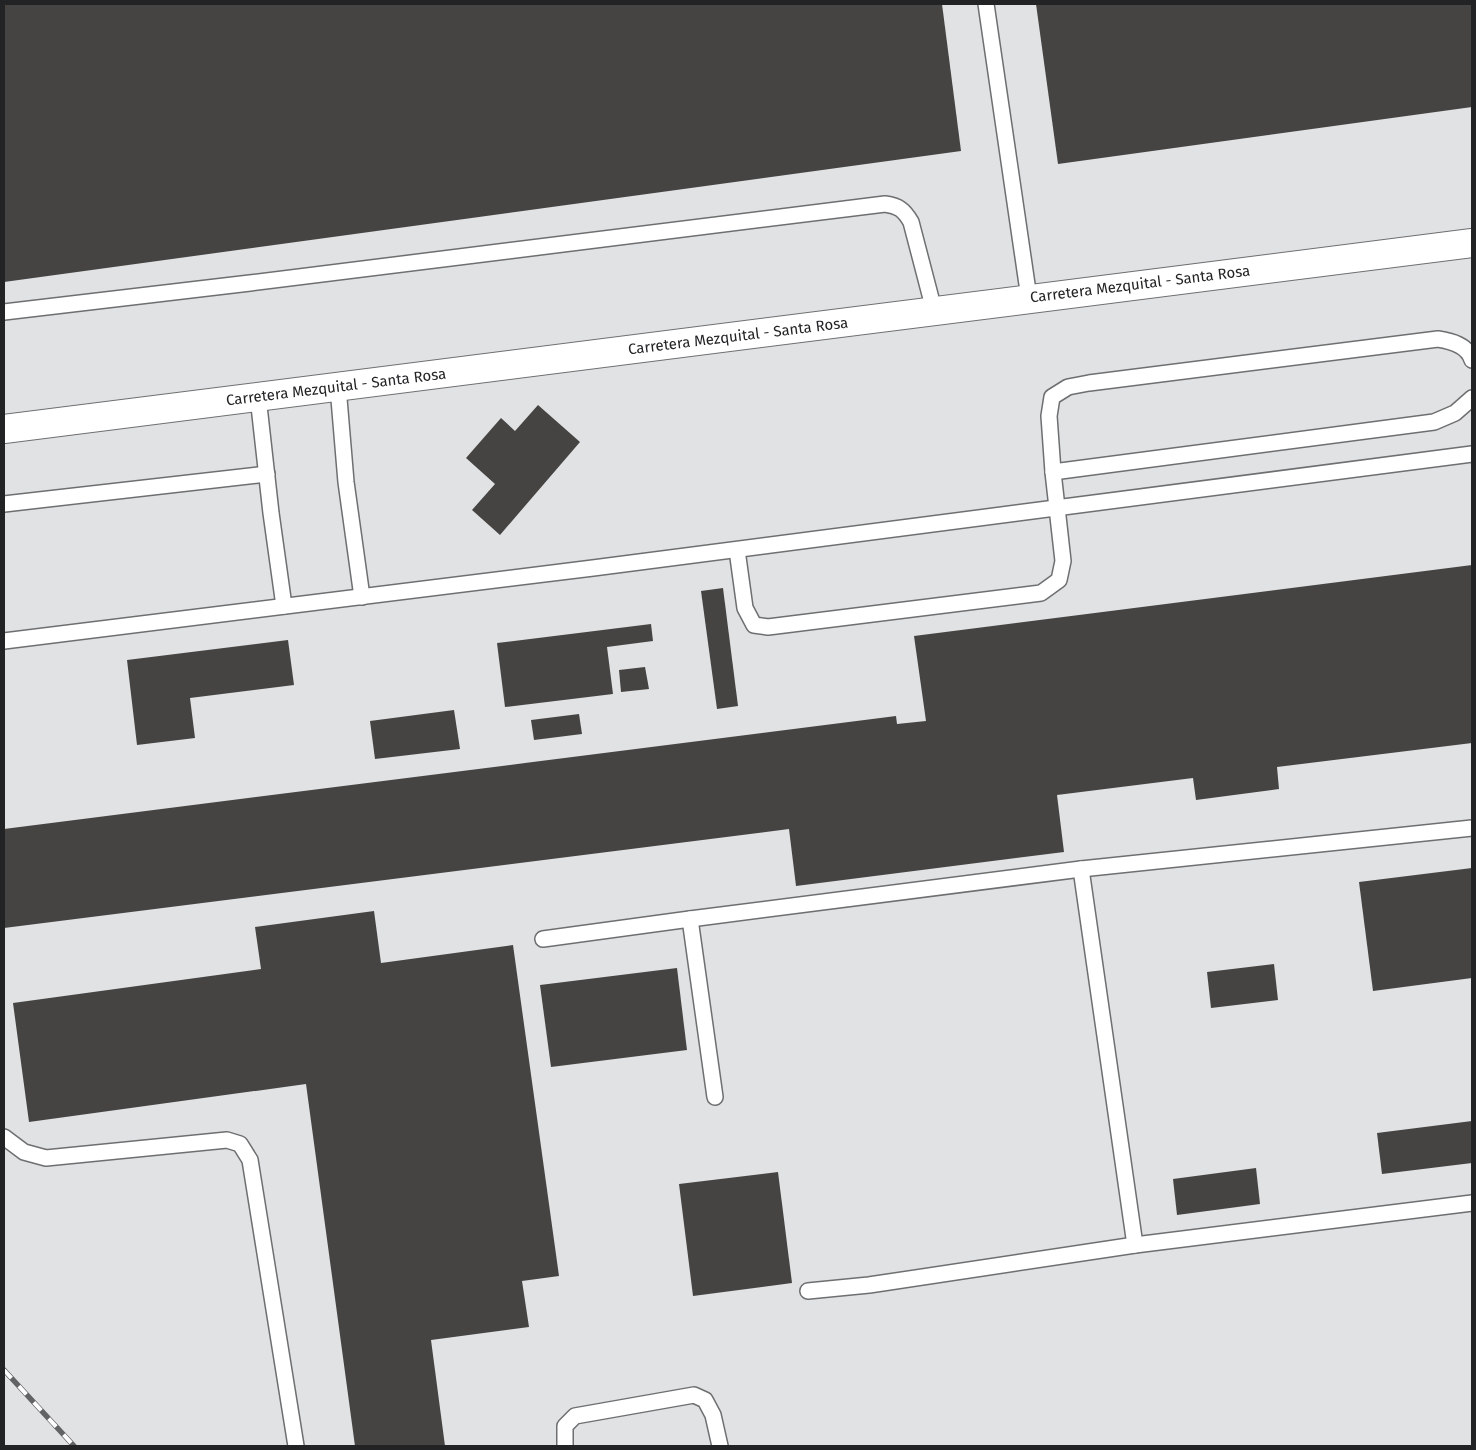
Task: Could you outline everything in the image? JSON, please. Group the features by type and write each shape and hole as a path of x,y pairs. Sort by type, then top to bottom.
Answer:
{"main road":[{"name":"Carretera Mezquital - Santa Rosa","path":"4,430 1472,242"}],"lane":[{"path":"986,4 1029,298"},
{"path":"4,312 885,204 896,205 905,212 911,222 934,310"},
{"path":"737,550 744,608 754,625 768,627 1042,593 1059,580 1063,561 1049,416 1052,396 1068,387 1438,339 1457,342 1471,355 1472,360"},
{"path":"338,387 346,482 362,597"},
{"path":"258,397 284,606"},
{"path":"1053,472 1434,422 1455,413 1472,398"},
{"path":"4,641 737,550 1472,454"},
{"path":"4,504 267,474"},
{"path":"543,939 690,918 1082,869 1472,828"},
{"path":"1082,869 1135,1245"},
{"path":"690,918 715,1097"},
{"path":"4,1137 24,1152 46,1158 227,1140 240,1144 250,1160 296,1446"},
{"path":"808,1291 869,1285 1135,1245 1472,1203"},
{"path":"565,1446 565,1426 575,1416 694,1395 705,1400 713,1415 720,1446"}],"building":[{"path":"4,4 942,4 961,151 4,282"},
{"path":"1036,4 1472,4 1472,107 1058,164"},
{"path":"538,405 580,442 500,535 472,510 495,484 466,458 501,418 515,431"},
{"path":"1472,565 1472,743 1277,767 1279,789 1196,800 1193,778 1057,795 1064,852 796,886 789,829 4,928 4,829 896,716 897,724 926,721 914,636"},
{"path":"723,588 738,706 717,709 701,591"},
{"path":"651,624 653,641 607,647 613,694 505,707 497,643"},
{"path":"288,640 294,685 190,698 195,738 137,745 127,660"},
{"path":"645,667 649,689 621,692 619,670"},
{"path":"454,710 460,749 375,759 370,721"},
{"path":"579,714 582,734 534,740 531,720"},
{"path":"1472,868 1472,978 1373,991 1359,882"},
{"path":"374,911 381,963 513,945 559,1276 522,1281 529,1327 431,1340 445,1446 355,1446 306,1084 29,1122 13,1003 261,969 255,927"},
{"path":"1274,964 1278,1000 1211,1008 1207,972"},
{"path":"677,968 687,1050 551,1067 540,985"},
{"path":"1472,1121 1472,1163 1382,1174 1377,1133"},
{"path":"1256,1168 1260,1204 1177,1215 1173,1179"},
{"path":"778,1172 792,1283 693,1296 679,1184"}],"railway":[{"path":"4,1370 74,1446"}]}
